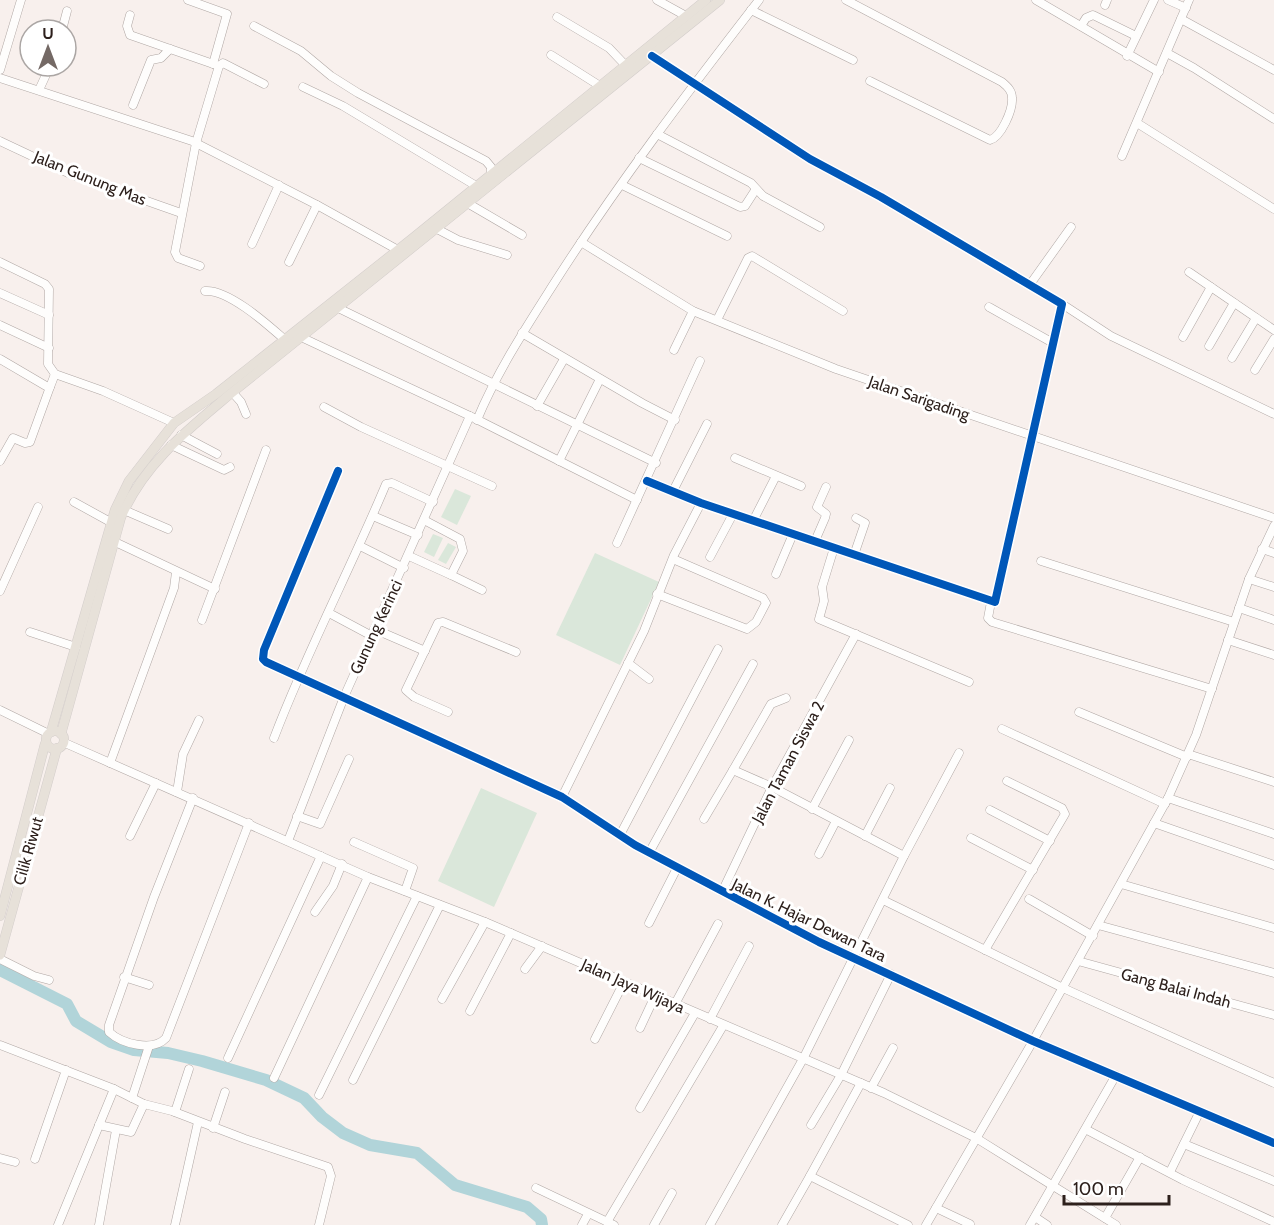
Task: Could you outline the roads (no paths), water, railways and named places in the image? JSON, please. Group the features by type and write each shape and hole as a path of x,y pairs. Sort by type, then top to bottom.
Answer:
{"main road":[{"path":"60,735 113,541 114,525 135,489 171,445 338,310 491,176 705,0"},
{"path":"60,735 76,646 129,481 174,423 216,394 329,302 398,250 438,229 720,0"},
{"name":"Cilik Riwut","path":"0,957 45,744 60,735"},
{"name":"Cilik Riwut","path":"1,911 14,886 60,735"}],"street":[{"path":"0,70 21,0"},
{"path":"188,0 227,14 196,143 181,213 175,255 200,266"},
{"path":"657,0 686,16"},
{"name":"Gunung Kerinci","path":"288,841 344,697 404,568 447,466 473,418 522,333 581,242 639,158 759,0"},
{"path":"846,0 1002,82 1010,90 1013,102 998,134 990,140 870,81"},
{"path":"1036,0 1127,56 1159,72"},
{"path":"1127,56 1154,0"},
{"path":"1168,0 1186,8"},
{"path":"1122,156 1189,0"},
{"path":"751,10 853,60"},
{"path":"65,18 67,11"},
{"path":"130,15 127,26 130,35 216,65 224,63 264,84"},
{"path":"1081,26 1086,18 1093,15 1136,36"},
{"path":"557,17 609,48 632,73"},
{"path":"1181,19 1274,70"},
{"path":"254,26 301,51 331,76 358,93 486,161 491,167 491,176"},
{"path":"0,31 11,33"},
{"path":"133,105 151,60 161,58 170,49"},
{"path":"1167,53 1274,119"},
{"path":"551,55 600,86"},
{"path":"652,56 810,159 1031,284 1111,336 1274,414"},
{"path":"0,78 196,143 317,205 398,250"},
{"path":"39,90 44,78"},
{"path":"303,87 343,106 478,187"},
{"path":"1137,123 1274,209"},
{"path":"657,134 751,183 756,189 820,227"},
{"name":"Jalan Gunung Mas","path":"0,141 70,174 181,213"},
{"path":"639,158 740,207 745,206 756,189"},
{"path":"252,244 279,185"},
{"path":"622,185 727,236"},
{"path":"469,204 522,235"},
{"path":"289,262 317,205"},
{"path":"1031,284 1071,227"},
{"path":"438,229 458,240 507,255"},
{"name":"Jalan Sarigading","path":"581,242 693,310 836,369 1274,518"},
{"path":"717,320 750,256 843,311"},
{"path":"0,262 47,285 48,364 55,374 94,387 174,423"},
{"path":"1189,272 1274,330"},
{"path":"1183,337 1211,287"},
{"path":"205,291 216,292 238,303 284,339"},
{"path":"0,293 49,315"},
{"path":"329,302 338,310 656,462"},
{"path":"1209,346 1234,303"},
{"path":"1062,304 995,601 991,602 988,618 992,622 1212,689"},
{"path":"989,307 1053,343"},
{"path":"674,350 693,310"},
{"path":"1232,358 1256,318"},
{"path":"0,325 49,348"},
{"path":"522,333 564,359 675,420"},
{"path":"303,338 473,418 638,500"},
{"path":"1254,370 1274,339"},
{"path":"0,359 41,385 50,387"},
{"path":"537,406 564,359"},
{"path":"616,543 656,462 700,361"},
{"path":"0,461 13,438 25,443 30,442 55,374"},
{"path":"559,461 600,379"},
{"path":"233,393 241,402 246,414"},
{"path":"324,407 361,427 492,486"},
{"path":"673,492 707,424"},
{"path":"182,435 217,454"},
{"path":"171,445 224,470 230,467"},
{"path":"202,620 266,450"},
{"path":"735,458 801,486"},
{"name":"Jalan K. Hajar Dewan Tara","path":"338,471 262,656 266,662 562,796 620,835 677,868 854,958 1034,1041 1274,1143"},
{"path":"753,521 776,476"},
{"path":"647,481 701,503 991,602"},
{"path":"274,738 297,676 329,613 388,483 432,502"},
{"path":"814,542 826,514 817,507 826,487"},
{"path":"74,502 114,525"},
{"path":"562,796 628,663 657,594 701,503"},
{"path":"0,591 38,507"},
{"path":"124,510 168,529"},
{"path":"710,557 733,514"},
{"path":"373,516 418,535"},
{"path":"854,555 865,523 856,518"},
{"path":"424,520 457,536 463,551 451,575"},
{"path":"926,1225 1034,1041 1166,801 1187,756 1249,579 1274,526"},
{"path":"776,574 793,534"},
{"path":"113,541 215,589"},
{"path":"360,546 404,568"},
{"path":"834,548 822,587 824,601 818,617 822,621 969,682"},
{"path":"1262,549 1274,553"},
{"path":"409,556 482,590"},
{"path":"657,594 747,629 756,622 766,603 763,598 673,559"},
{"path":"1041,561 1234,622"},
{"path":"110,763 174,588 176,572"},
{"path":"1249,579 1274,587"},
{"path":"1239,608 1274,620"},
{"path":"329,613 373,633 425,651"},
{"path":"448,712 407,694 408,684 437,625 441,622 516,652"},
{"path":"30,632 76,646"},
{"name":"Jalan Taman Siswa 2","path":"722,892 772,787 856,634"},
{"path":"1228,640 1274,655"},
{"path":"620,835 718,649"},
{"path":"628,663 649,680"},
{"path":"649,852 753,664"},
{"path":"704,819 771,704 786,698"},
{"name":"Jalan Jaya Wijaya","path":"0,711 60,735 110,763 368,877 485,922 723,1026 861,1083 976,1138 1116,1225"},
{"path":"1079,712 1187,756 1274,782"},
{"path":"177,792 183,754 199,720"},
{"path":"1002,729 1166,801 1274,834"},
{"path":"812,809 849,740"},
{"path":"710,1225 803,1059 904,856 959,753"},
{"path":"297,816 320,824 349,759"},
{"path":"733,770 772,787 904,856"},
{"path":"985,950 1034,870 1064,817 1065,811 1007,781"},
{"path":"130,836 156,783"},
{"path":"865,836 890,788"},
{"path":"193,798 124,976 109,1025 110,1032 119,1040 149,1047 157,1045 166,1038 249,823"},
{"path":"990,810 1050,842"},
{"path":"819,855 836,820"},
{"path":"1154,823 1274,865"},
{"path":"971,838 1034,870"},
{"path":"354,842 413,868 405,891"},
{"path":"228,1058 321,855"},
{"path":"315,912 333,886 342,864"},
{"path":"649,923 677,868"},
{"path":"274,1078 368,877"},
{"path":"1121,884 1274,928"},
{"path":"319,1095 417,896"},
{"path":"1029,899 1093,936"},
{"path":"883,900 1063,988 1274,1083"},
{"path":"353,1080 440,905"},
{"path":"442,999 485,922"},
{"path":"675,1004 718,924"},
{"path":"1098,926 1274,973"},
{"path":"470,1011 511,933"},
{"path":"525,969 542,946"},
{"path":"710,1019 749,946"},
{"path":"0,957 34,976 49,980"},
{"name":"Gang Balai Indah","path":"1078,961 1274,1015"},
{"path":"811,1125 841,1075 891,974"},
{"path":"124,976 149,985"},
{"path":"595,1038 624,982"},
{"path":"640,1028 655,996"},
{"path":"640,1108 695,1013"},
{"path":"536,1188 611,1224 723,1026"},
{"path":"0,1045 114,1089 144,1104 175,1112 213,1128 328,1167 331,1176 319,1225"},
{"path":"132,1098 149,1047"},
{"path":"871,1088 893,1047"},
{"path":"175,1112 189,1069"},
{"path":"35,1159 66,1070"},
{"path":"1030,1225 1087,1130 1116,1075"},
{"path":"782,1225 861,1083"},
{"path":"58,1225 114,1089"},
{"path":"213,1128 225,1092"},
{"path":"99,1125 131,1132 144,1104"},
{"path":"1170,1172 1200,1111"},
{"path":"175,1225 198,1122"},
{"path":"99,1225 116,1130"},
{"path":"1087,1130 1274,1222"},
{"path":"1184,1144 1274,1181"},
{"path":"1105,1218 1140,1157"},
{"path":"0,1158 15,1162"},
{"path":"810,1176 908,1225"},
{"path":"654,1225 672,1192"},
{"path":"936,1208 970,1224"},
{"path":"582,1225 588,1214"},
{"path":"1035,1217 1047,1225"}],"waterway":[{"path":"0,970 67,1004 76,1021 111,1042 134,1050 168,1053 202,1061 266,1080 304,1098 322,1117 343,1133 370,1145 417,1153 455,1185 527,1207 541,1219 542,1225"}]}
